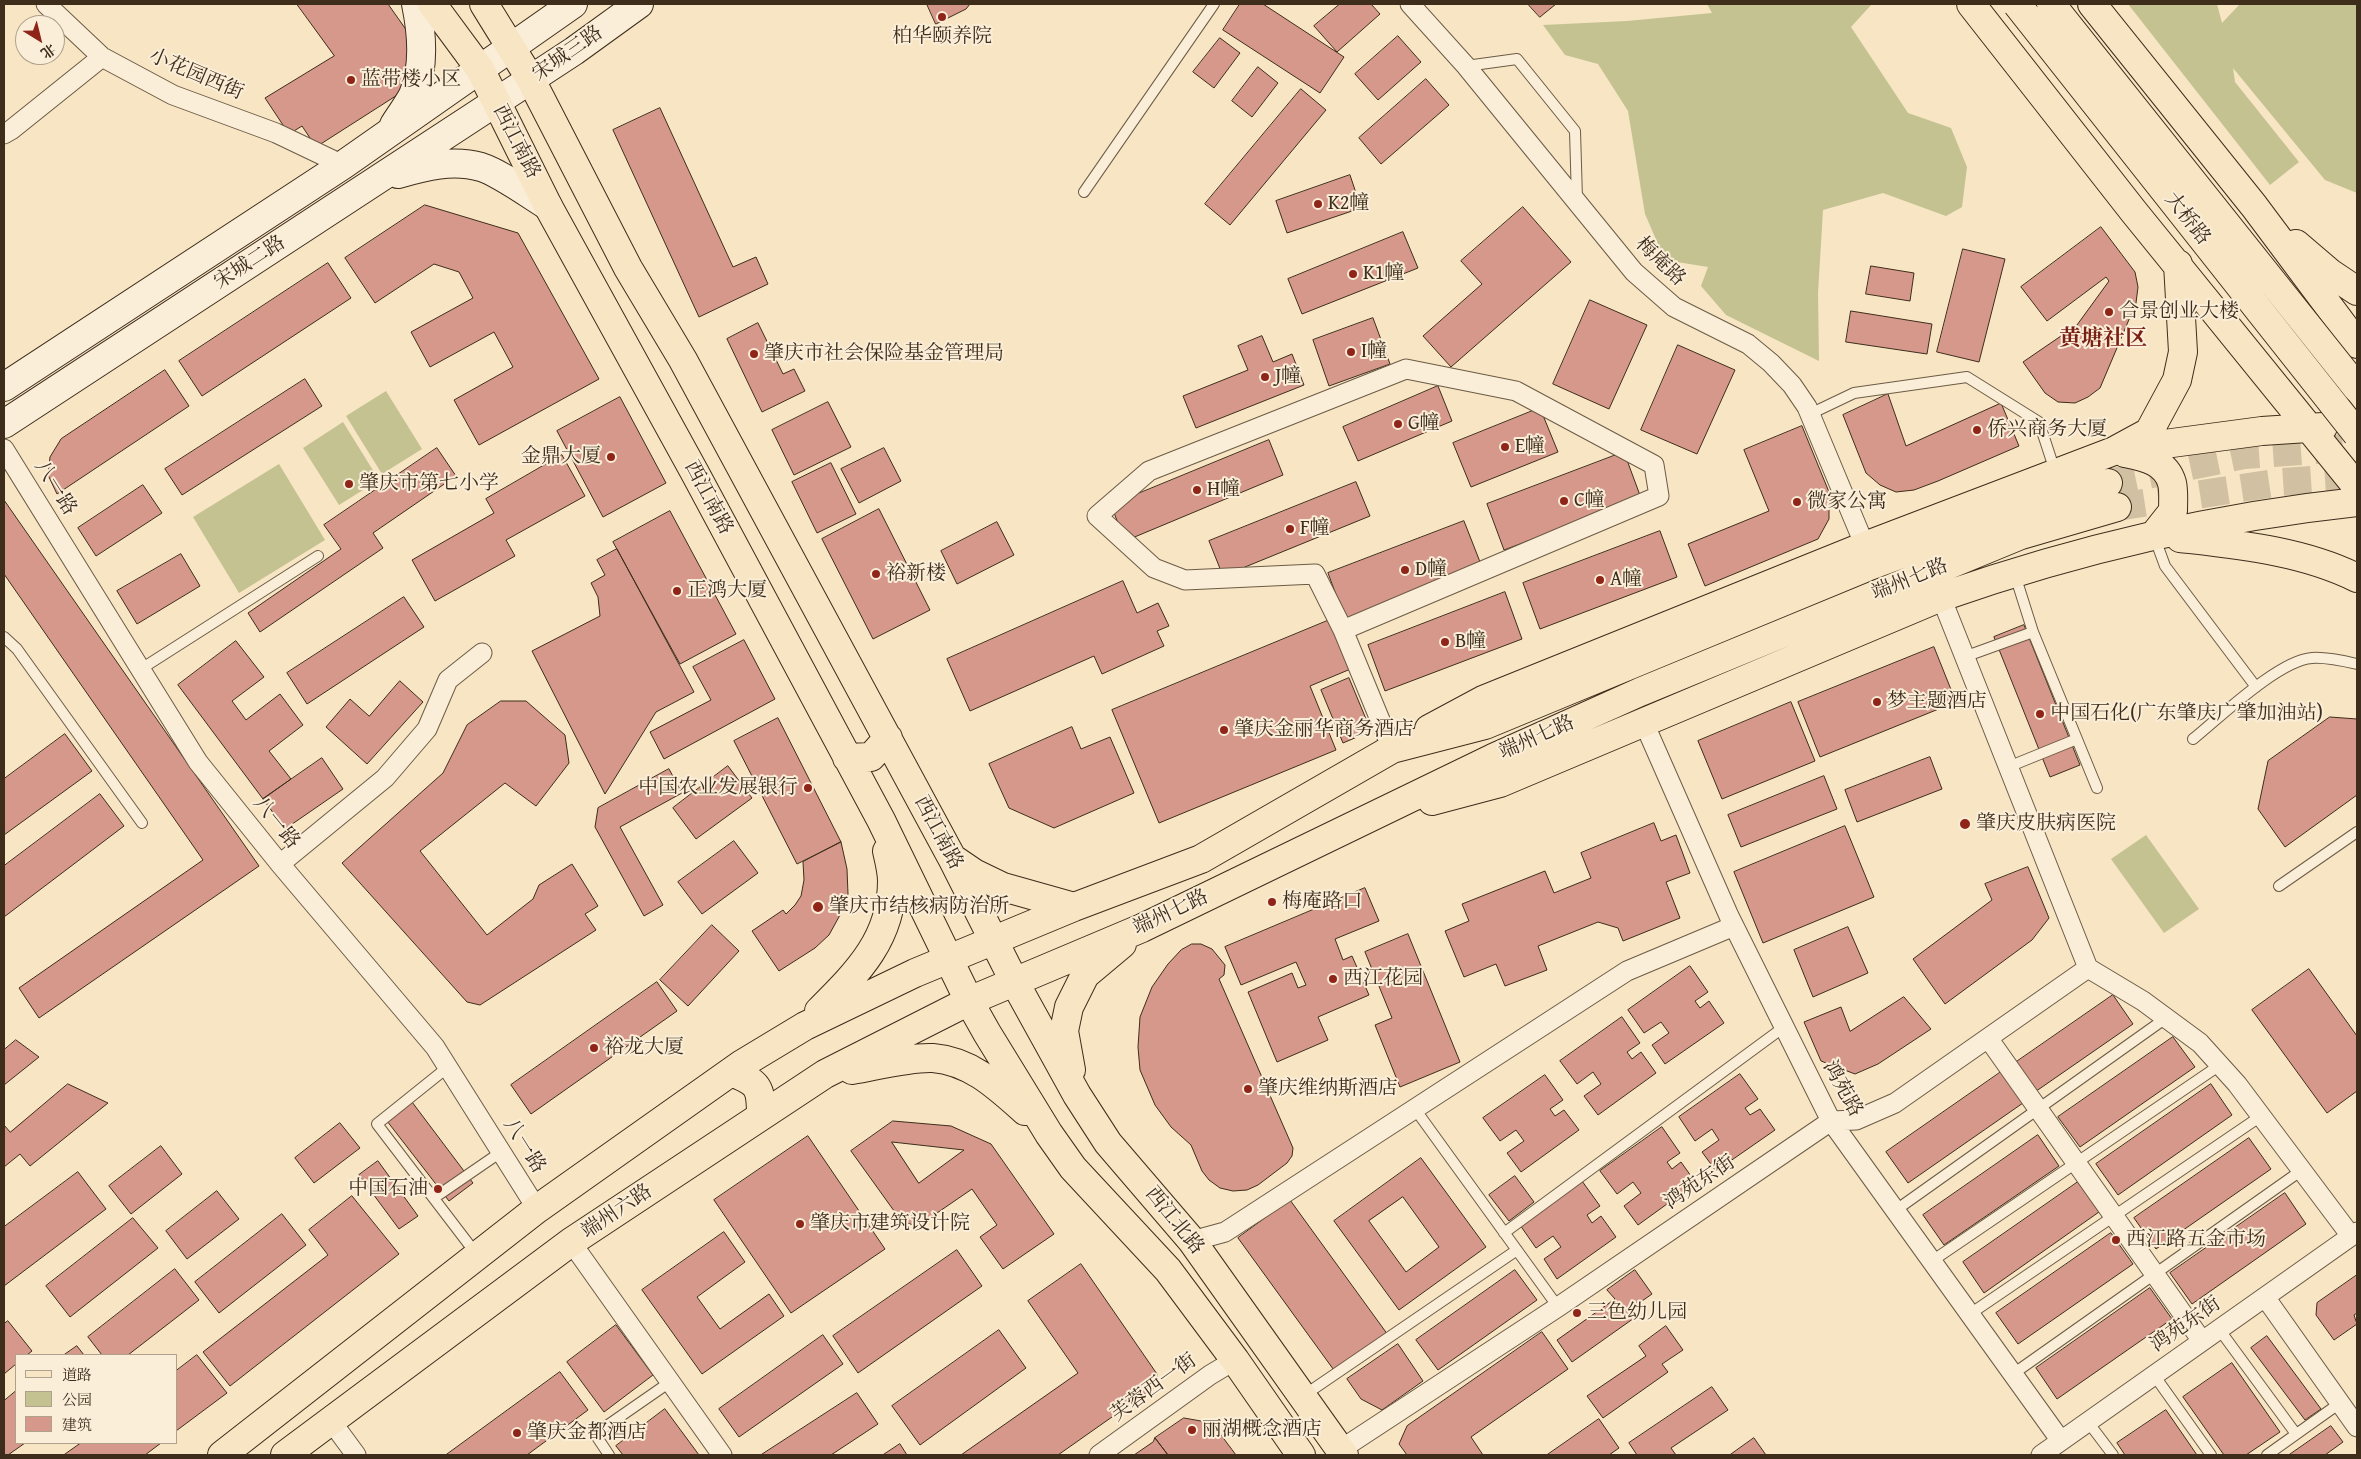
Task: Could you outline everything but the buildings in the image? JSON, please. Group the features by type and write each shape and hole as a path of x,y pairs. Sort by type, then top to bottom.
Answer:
{"main road":[{"path":"390,133 413,95 420,64 422,30 416,4"},
{"name":"西江南路","path":"432,4 480,69 548,206 880,820 969,1001"},
{"name":"西江南路","path":"484,4 531,80 628,268 683,360 952,858 1014,981"},
{"name":"宋城三路","path":"480,69 573,4"},
{"name":"宋城三路","path":"496,102 574,51 639,4"},
{"path":"1971,4 2134,212 2357,486"},
{"name":"大桥路","path":"2017,4 2357,434"},
{"name":"大桥路","path":"2051,4 2357,388"},
{"path":"2092,4 2254,206 2357,344"},
{"name":"宋城二路","path":"4,387 343,165 480,69"},
{"name":"宋城二路","path":"4,424 496,102"},
{"path":"377,179 426,166 457,163 483,168 548,206"},
{"path":"2178,264 2209,264 2230,252 2245,232 2254,206"},
{"path":"2254,206 2330,273 2357,291"},
{"path":"1392,749 1483,700 1865,546 2114,451 2150,432 2177,380 2183,352 2178,264"},
{"path":"593,288 628,268"},
{"path":"2114,451 2262,430 2357,425"},
{"path":"2114,451 2146,457 2159,463 2172,482 2173,511 2154,535"},
{"name":"端州七路","path":"805,1026 915,973 994,942 1074,907 1201,859 1392,749 1485,725 1867,567 1995,518 2113,495 2021,535 1649,688 1493,758 1142,928 969,1001"},
{"path":"1373,816 1500,783 1941,597 2014,571 2154,535 2299,508 2357,502"},
{"path":"2154,535 2239,545 2300,557 2336,567 2357,578"},
{"path":"847,758 871,757 888,738"},
{"path":"222,1455 537,1209 731,1072 805,1026 858,973 871,953 885,922 890,902 892,879 880,820"},
{"path":"952,858 974,873 1003,887 1074,907"},
{"path":"1077,1095 1064,1031 1069,1007 1085,976 1142,928"},
{"name":"西江北路","path":"1014,981 1077,1095 1108,1143 1192,1241 1342,1452"},
{"name":"西江北路","path":"969,1001 1049,1134 1073,1168 1168,1270 1236,1360 1300,1455"},
{"name":"端州六路","path":"285,1455 571,1242 825,1074 969,1001"},
{"path":"825,1074 932,1058 952,1062 982,1074 1049,1134"},
{"path":"731,1072 750,1079 761,1093 761,1116"},
{"path":"1073,1168 1108,1143"}],"street":[{"name":"小花园西街","path":"46,4 102,57 173,95 276,133 343,165"},
{"name":"梅庵路","path":"1410,4 1466,66 1634,272 1674,307 1748,344 1771,362 1792,385 1810,414 1865,546"},
{"path":"4,134 102,57"},
{"path":"1343,630 1659,496 1654,465 1516,391 1406,369 1149,471 1097,516 1154,568 1185,580 1315,574 1343,630 1392,749"},
{"name":"八一路","path":"4,448 198,762 280,864 435,1047 537,1209"},
{"path":"1941,597 2088,968 2166,1018 2200,1043 2220,1065 2354,1234"},
{"path":"280,864 385,778 427,729 448,680 482,653"},
{"name":"鸿苑路","path":"1644,723 1734,926 1831,1121 2061,1441"},
{"path":"1192,1241 1225,1232 1627,971 1734,926"},
{"path":"1831,1121 1856,1120 1896,1103 2088,968"},
{"path":"1988,1038 2202,1341"},
{"name":"鸿苑东街","path":"1342,1452 1558,1308 1831,1121"},
{"name":"鸿苑东街","path":"2041,1455 2354,1234"},
{"path":"571,1242 722,1455"},
{"path":"2265,1297 2357,1427"},
{"name":"芙蓉西一街","path":"1100,1455 1210,1374 1236,1360"},
{"path":"330,1421 356,1455"}],"lane":[{"path":"1084,192 1214,4"},
{"path":"1466,66 1517,59 1575,131 1577,203"},
{"path":"1810,414 1854,392 1967,376 2039,422 2056,472"},
{"path":"2154,535 2165,566 2256,687"},
{"path":"141,669 318,556"},
{"path":"2014,571 2033,632 2097,788"},
{"path":"1964,657 2033,632"},
{"path":"4,637 16,649 142,823"},
{"path":"2193,739 2256,687 2290,665 2312,658 2357,664"},
{"path":"2008,767 2077,739"},
{"path":"2279,886 2357,832"},
{"path":"1896,1210 2166,1018"},
{"path":"1504,1233 1784,1027"},
{"path":"1932,1261 2220,1065"},
{"path":"448,1067 377,1124 477,1256"},
{"path":"1415,1109 1558,1308"},
{"path":"1970,1314 2261,1116"},
{"path":"434,1198 501,1152"},
{"path":"2013,1374 2302,1170"},
{"path":"1302,1396 1517,1250"},
{"path":"2219,1329 2296,1434"},
{"path":"2154,1375 2211,1455"},
{"path":"609,1455 595,1434 670,1382"},
{"path":"2267,1455 2340,1403"},
{"path":"2088,1422 2113,1455"}],"green space":[{"path":"1707,4 1872,4 1851,27 1908,113 1951,128 1967,167 1962,207 1946,216 1883,193 1823,210 1818,293 1819,361 1726,315 1701,286 1708,267 1665,260 1645,214 1628,111 1598,64 1565,55 1543,25 1627,21 1712,13"},
{"path":"2128,4 2217,4 2222,23 2240,4 2357,4 2357,193 2325,180 2233,68 2235,82 2299,162 2270,185"},
{"path":"386,391 422,449 382,474 346,416"},
{"path":"343,422 379,480 339,505 303,448"},
{"path":"279,464 325,540 239,593 193,517"},
{"path":"2146,835 2199,909 2164,933 2111,859"}],"tunnel":[{"path":"2108,483 2244,455 2357,447"},
{"path":"2117,507 2281,482 2357,477"}],"place":[{"name":"柏华颐养院","path":"942,17"},
{"name":"蓝带楼小区","path":"351,80"},
{"name":"K2幢","path":"1318,204"},
{"name":"K1幢","path":"1353,274"},
{"name":"合景创业大楼","path":"2109,312"},
{"name":"I幢","path":"1351,352"},
{"name":"肇庆市社会保险基金管理局","path":"754,354"},
{"name":"J幢","path":"1265,377"},
{"name":"G幢","path":"1398,424"},
{"name":"侨兴商务大厦","path":"1977,430"},
{"name":"E幢","path":"1505,447"},
{"name":"金鼎大厦","path":"611,457"},
{"name":"肇庆市第七小学","path":"349,484"},
{"name":"H幢","path":"1197,490"},
{"name":"C幢","path":"1564,501"},
{"name":"微家公寓","path":"1797,502"},
{"name":"F幢","path":"1290,529"},
{"name":"D幢","path":"1405,570"},
{"name":"裕新楼","path":"876,574"},
{"name":"A幢","path":"1600,580"},
{"name":"正鸿大厦","path":"677,591"},
{"name":"B幢","path":"1445,642"},
{"name":"梦主题酒店","path":"1877,702"},
{"name":"中国石化(广东肇庆广肇加油站)","path":"2040,714"},
{"name":"肇庆金丽华商务酒店","path":"1224,730"},
{"name":"中国农业发展银行","path":"808,788"},
{"name":"肇庆皮肤病医院","path":"1965,824"},
{"name":"梅庵路口","path":"1272,902"},
{"name":"肇庆市结核病防治所","path":"818,907"},
{"name":"西江花园","path":"1333,979"},
{"name":"裕龙大厦","path":"594,1048"},
{"name":"肇庆维纳斯酒店","path":"1248,1089"},
{"name":"中国石油","path":"438,1189"},
{"name":"肇庆市建筑设计院","path":"800,1224"},
{"name":"西江路五金市场","path":"2116,1240"},
{"name":"三色幼儿园","path":"1577,1313"},
{"name":"丽湖概念酒店","path":"1192,1430"},
{"name":"肇庆金都酒店","path":"517,1433"}],"district":[{"name":"黄塘社区","path":"2103,339"}]}
